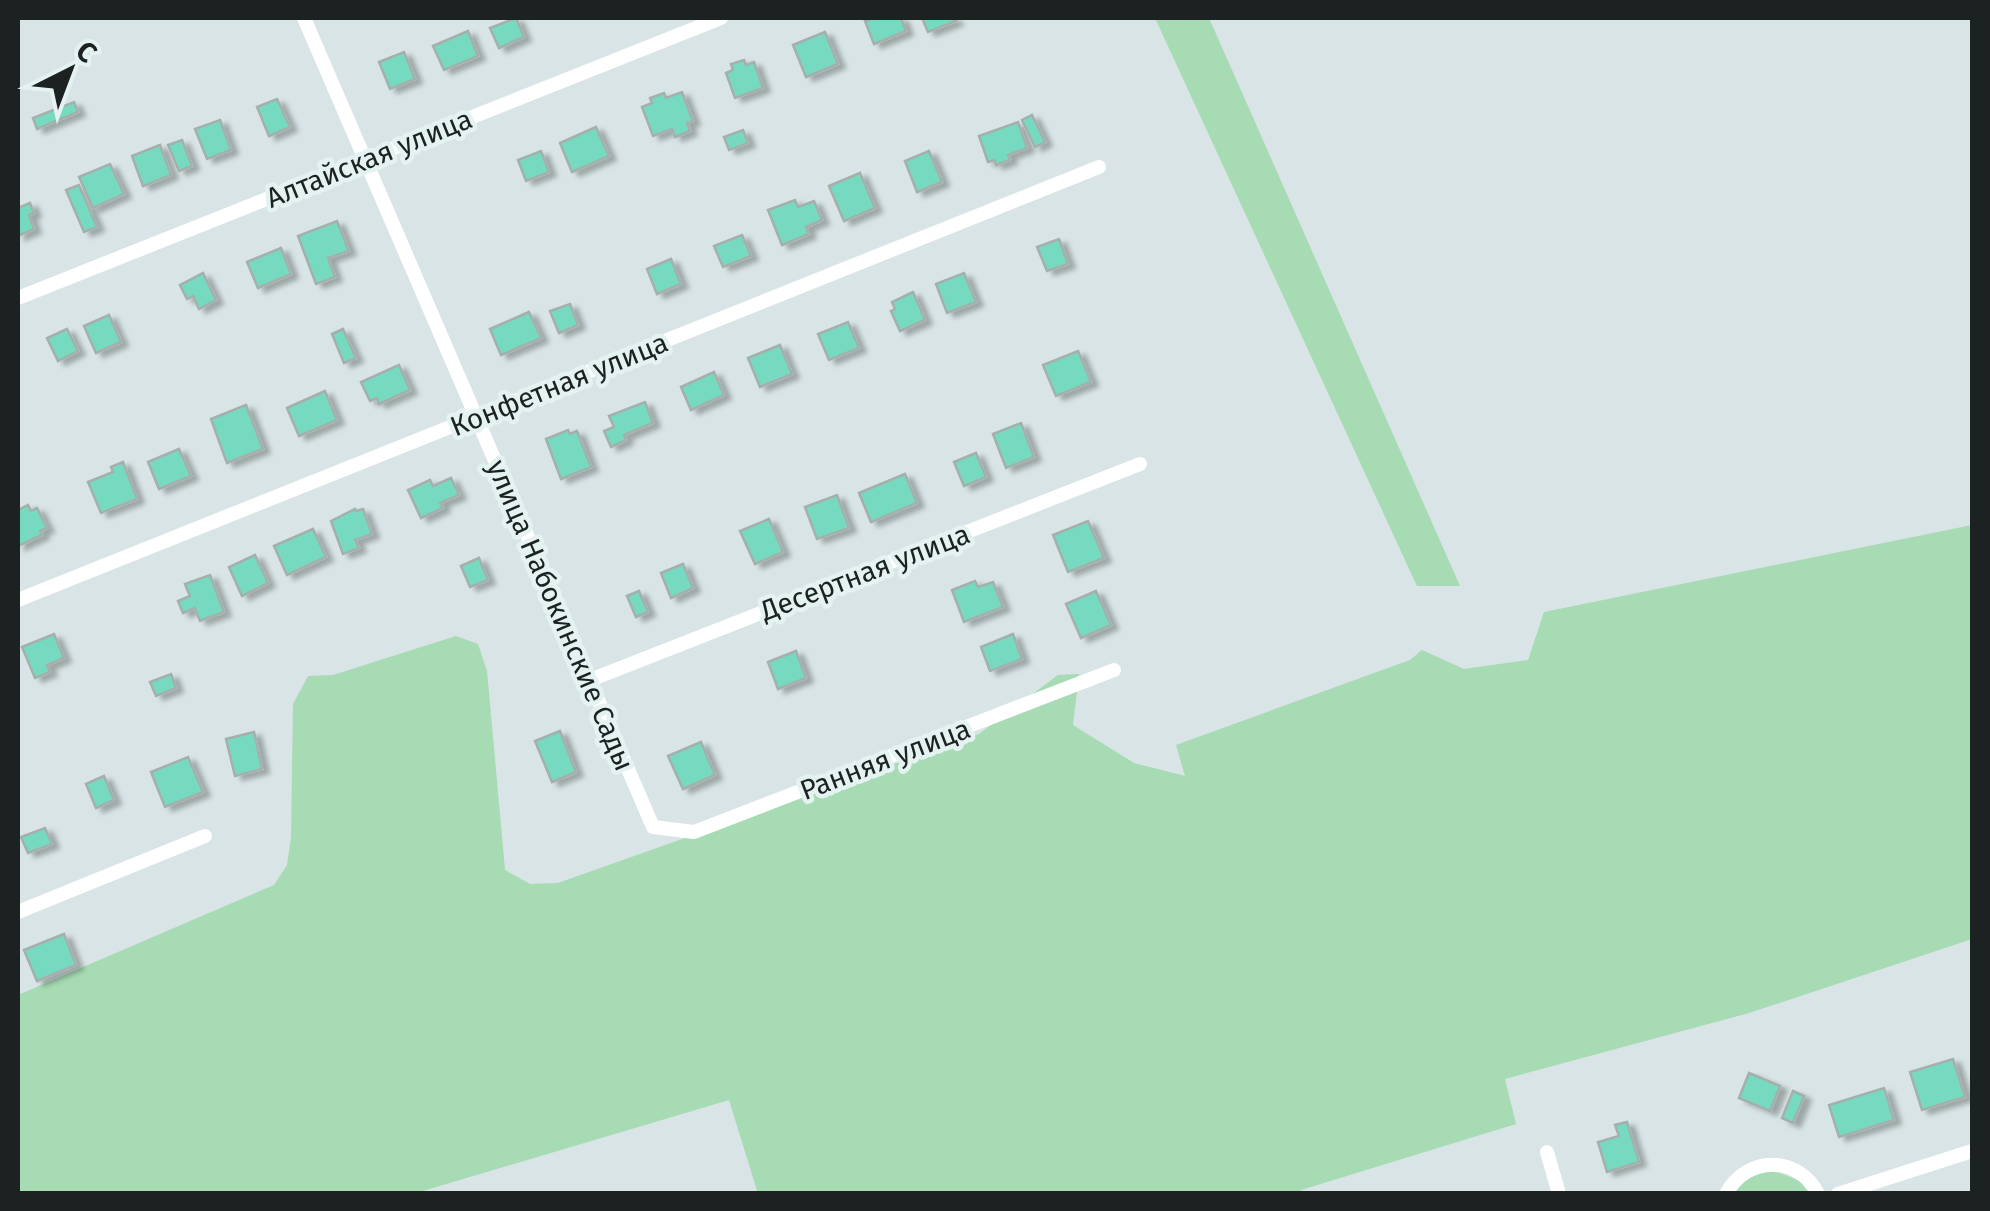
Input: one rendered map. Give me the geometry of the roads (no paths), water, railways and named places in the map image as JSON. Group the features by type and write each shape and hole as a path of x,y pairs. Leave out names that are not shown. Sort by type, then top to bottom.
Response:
{"street":[{"name":"улица Набокинские Сады","path":"304,18 653,827"},
{"name":"Алтайская улица","path":"18,298 721,18"},
{"name":"Конфетная улица","path":"18,600 1099,167"},
{"name":"Десертная улица","path":"590,680 1140,464"},
{"name":"Ранняя улица","path":"653,827 694,832 1114,670"},
{"path":"18,912 205,836"},
{"path":"1838,1194 1972,1151"},
{"path":"1547,1152 1560,1194"},
{"path":"1726,1194 1739,1176 1770,1164 1802,1173 1818,1194"}]}
